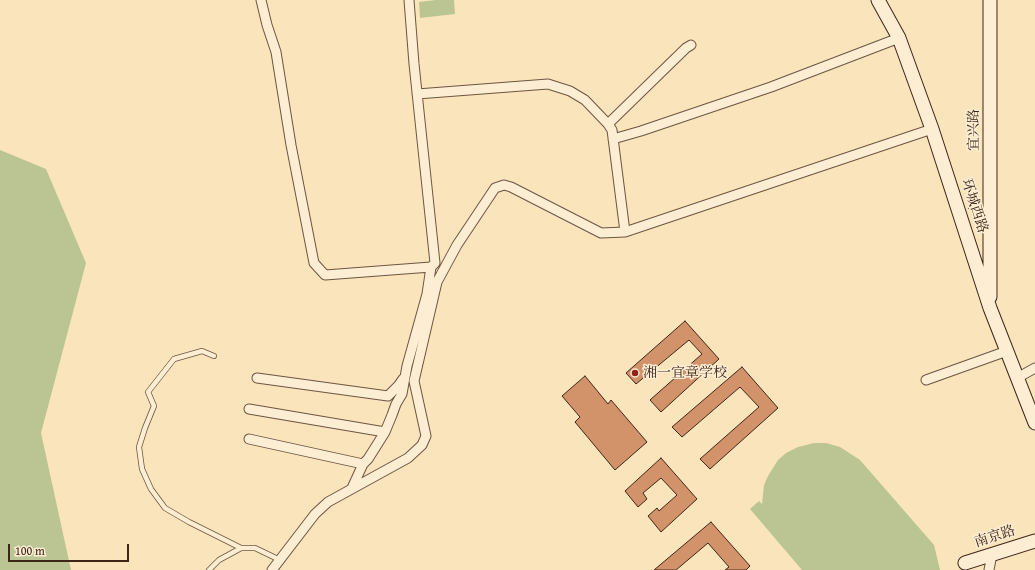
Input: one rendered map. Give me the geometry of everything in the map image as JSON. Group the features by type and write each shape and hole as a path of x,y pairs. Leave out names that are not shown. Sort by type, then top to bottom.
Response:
{"main road":[{"name":"环城西路","path":"878,0 899,38 932,129 990,308 1035,423"},
{"name":"宜兴路","path":"990,0 990,308"},
{"name":"南京路","path":"965,563 1035,541"}],"street":[{"path":"261,0 276,52 291,145 314,263 325,275 431,267"},
{"path":"352,488 363,464 368,459 385,432 396,404 402,394 406,373 427,294 431,267 435,263 417,94 409,0"},
{"path":"613,138 641,131 771,87 899,38"},
{"path":"608,124 686,48 691,45"},
{"path":"417,94 548,84 570,91 585,100 612,130 625,232"},
{"path":"272,570 315,514 328,502 408,458 422,445 426,436 414,381 437,282 457,245 495,188 504,185 511,187 601,233 625,232 932,129"},
{"path":"926,380 1007,351"},
{"path":"1017,378 1035,368"},
{"path":"257,378 388,396 398,386 406,373"},
{"path":"249,409 385,432"},
{"path":"249,439 363,464"},
{"path":"989,570 992,554"}],"lane":[{"path":"214,356 202,351 174,358 148,392 154,406 139,447 142,469 151,489 166,508 241,548 256,548 280,560"},
{"path":"209,570 219,560 241,548"}],"path":[{"path":"957,208 990,207"}],"green space":[{"path":"454,0 455,14 420,18 419,2"},
{"path":"0,150 46,169 86,263 41,433 71,570 0,570"},
{"path":"814,443 826,443 840,447 860,460 934,545 940,570 802,570 750,509 759,501 762,504 764,485 778,460 786,453 798,447"}],"building":[{"path":"685,321 719,359 661,412 650,400 702,354 689,340 636,384 626,373"},
{"path":"742,367 778,408 710,469 700,459 759,407 740,387 682,437 672,427"},
{"path":"585,376 608,404 611,400 647,442 615,470 575,422 580,417 562,396"},
{"path":"661,458 697,499 661,532 648,516 657,508 659,511 677,495 661,478 643,493 647,499 638,507 625,491"},
{"path":"711,522 750,566 746,570 725,570 729,567 708,543 676,570 654,570"}],"place":[{"name":"湘一宜章学校","path":"635,373"}]}
